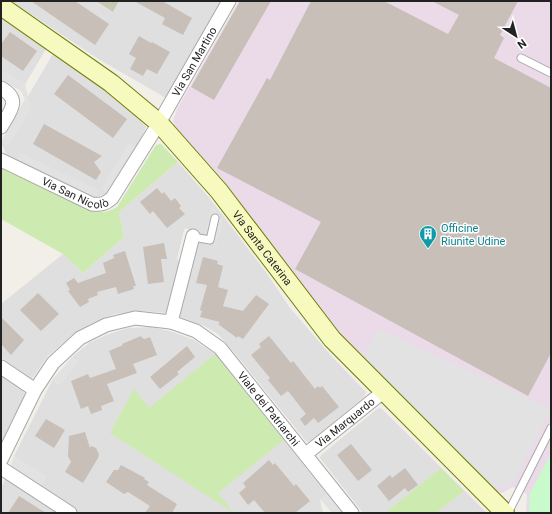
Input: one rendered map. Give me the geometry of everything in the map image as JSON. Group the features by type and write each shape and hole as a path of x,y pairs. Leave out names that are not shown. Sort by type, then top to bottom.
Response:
{"street":[{"name":"Via San Martino","path":"159,123 229,1"},
{"name":"Via Santa Caterina","path":"1,6 111,83 159,123 219,191 332,339 383,392 506,513"},
{"path":"1,88 10,95 14,101 13,106 1,127"},
{"name":"Via San Nicolò","path":"1,160 92,204 100,205 112,198 159,123"},
{"path":"171,322 193,236"},
{"name":"Viale dei Patriarchi","path":"1,460 36,390 53,363 80,338 106,325 135,318 171,322 196,331 220,348 352,513"},
{"path":"1,367 36,390"},
{"name":"Via Marquardo","path":"306,454 383,392"},
{"path":"1,460 70,513"}],"lane":[{"path":"521,58 551,73"},
{"path":"193,236 210,240 215,218"},
{"path":"506,513 551,428"}],"shaded area":[{"path":"11,1 96,1 113,12 119,1 222,1 166,98 100,60"},
{"path":"96,1 119,1 113,12"},
{"path":"239,1 551,1 551,513 526,513 527,494 513,487 502,493 490,490 335,332 216,172 178,133 173,121 177,109"},
{"path":"1,15 48,46 25,84 1,70"},
{"path":"54,52 133,112 146,127 137,147 108,193 96,197 6,154 1,142"},
{"path":"1,70 25,84 31,108 9,146 1,142 25,99 21,91 1,79"},
{"path":"129,142 137,147 108,193 101,190"},
{"path":"21,153 99,190 96,197 17,160"},
{"path":"178,162 211,200 265,271 290,308 334,359 366,392 364,397 309,442 306,441 218,334 204,326 178,316 201,235 185,228 177,259 182,263 171,309 166,313 143,311 115,314 90,324 72,335 47,357 31,380 1,357 1,304 63,254 83,273 124,237 119,212"},
{"path":"212,206 223,219 216,246 200,241 204,236"},
{"path":"152,327 173,332 194,340 215,354 327,494 320,500 323,513 79,513 39,488 46,477 14,456 53,379 59,385 78,362 72,357 89,343 106,335 128,328"},
{"path":"378,329 551,409 513,483 503,488 490,485 363,356"},
{"path":"72,357 79,362 60,385 53,379"},
{"path":"1,375 21,389 25,396 1,444"},
{"path":"381,408 487,513 363,513 320,458 321,455 377,409"},
{"path":"14,456 46,477 40,487 10,467"},
{"path":"5,479 60,513 1,513 1,489"},
{"path":"327,494 343,513 332,513 320,499"}],"green space":[{"path":"161,144 178,162 119,212 124,237 83,273 63,254 1,219 1,168 90,210 104,212 117,207 156,145"},
{"path":"215,354 284,440 218,493 234,513 110,433 134,389 149,408"},
{"path":"551,454 551,513 529,513 530,493"},
{"path":"441,468 464,491 436,513 385,513"}],"building":[{"path":"31,1 75,1 109,24 95,45"},
{"path":"134,1 162,1 192,18 183,35 162,24 165,18"},
{"path":"240,1 271,1 214,100 191,87"},
{"path":"311,1 384,1 448,34 459,15 432,1 518,1 500,35 504,38 494,58 551,88 551,353 528,396 295,269 321,222 217,168 267,78 270,80"},
{"path":"10,32 37,51 23,71 1,56 1,44"},
{"path":"139,36 170,52 157,74 147,69 143,76 130,69 136,58 129,54"},
{"path":"68,75 127,119 113,138 54,94"},
{"path":"44,124 102,156 94,162 101,172 96,180 33,144"},
{"path":"157,188 162,194 164,192 171,201 175,198 181,206 179,208 185,214 167,228 153,211 150,214 140,202"},
{"path":"164,243 167,259 161,259 164,282 148,284 143,247"},
{"path":"125,251 136,286 133,286 134,289 118,294 116,287 97,292 98,295 88,299 89,302 80,307 68,291 70,290 66,283 74,278 78,283 106,273 103,263 114,258 113,255"},
{"path":"203,257 218,261 217,264 223,266 218,287 228,290 223,306 243,311 256,295 269,304 243,339 238,336 237,338 218,324 220,322 200,317 202,311 200,310 207,285 196,283"},
{"path":"38,293 59,314 41,331 20,310"},
{"path":"1,317 24,340 11,355 1,344"},
{"path":"141,336 145,339 150,337 157,355 133,364 137,373 107,384 114,401 101,406 102,410 91,414 88,406 81,409 71,381 88,374 90,378 116,369 109,351"},
{"path":"269,336 291,363 293,361 315,389 318,386 320,388 322,386 339,407 318,423 314,418 305,426 300,419 306,414 288,391 281,396 268,380 270,378 251,355 261,347 259,344"},
{"path":"187,346 195,357 177,372 179,374 160,389 150,377"},
{"path":"46,419 65,430 54,448 35,436"},
{"path":"85,432 90,448 91,446 96,448 99,454 83,483 65,472 71,462 68,456 69,436"},
{"path":"351,444 372,470 358,481 337,455"},
{"path":"269,460 273,465 275,463 294,486 296,484 310,501 295,513 265,513 254,500 248,505 239,493 246,487 243,483"},
{"path":"121,465 145,478 144,479 149,482 147,485 177,504 172,513 145,513 150,506 128,492 124,494 106,482 114,470 118,470"},
{"path":"405,468 418,485 408,492 405,488 389,501 377,486 390,475 392,478"},
{"path":"19,496 46,513 8,513"}],"place":[{"name":"Officine Riunite Udine","path":"428,249"}]}
